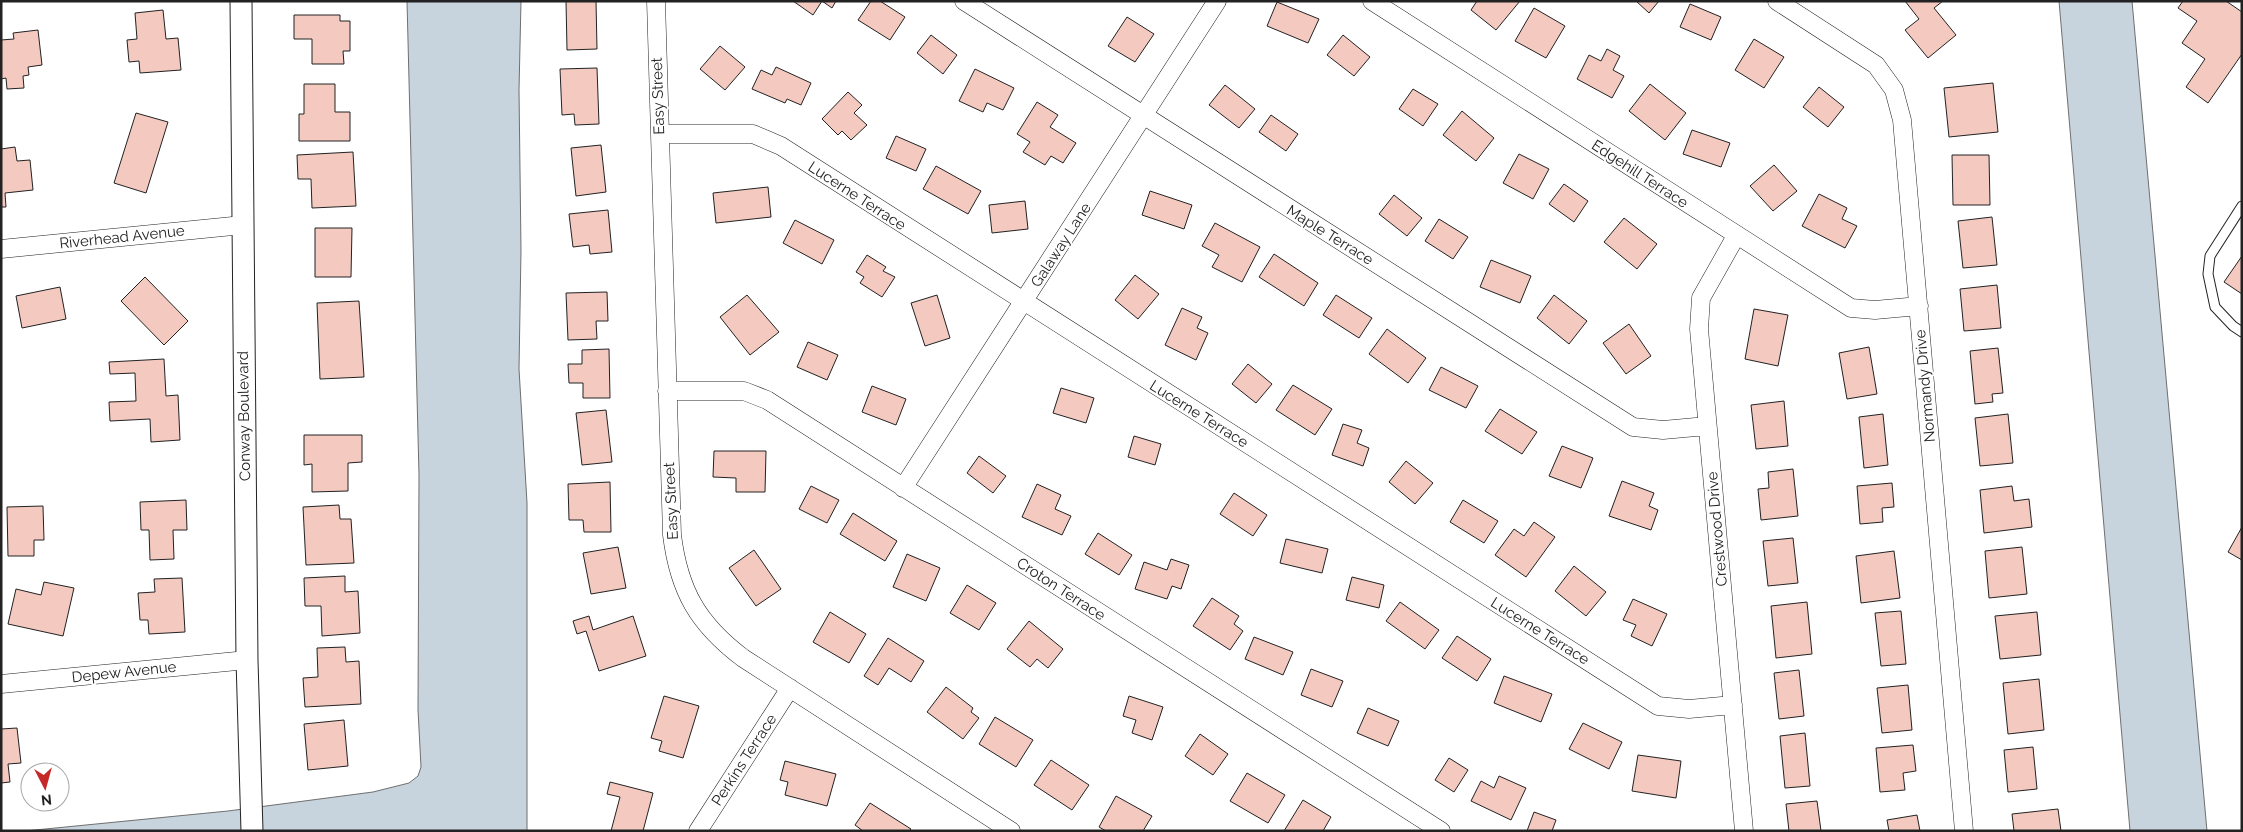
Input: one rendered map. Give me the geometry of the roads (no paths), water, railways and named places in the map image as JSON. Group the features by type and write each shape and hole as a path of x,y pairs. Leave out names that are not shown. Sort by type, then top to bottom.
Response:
{"street":[{"name":"Conway Boulevard","path":"241,1 247,660 252,831"},
{"name":"Easy Street","path":"656,1 672,535 675,559 682,582 696,611 722,642 1011,831"},
{"name":"Maple Terrace","path":"964,1 1143,117 1633,427 1664,430 1707,426"},
{"name":"Galaway Lane","path":"903,488 1218,1"},
{"name":"Edgehill Terrace","path":"1372,1 1851,308 1875,310 1919,306"},
{"name":"Normandy Drive","path":"1777,1 1876,65 1894,90 1902,120 1964,831"},
{"name":"Lucerne Terrace","path":"660,134 753,134 781,146 1658,706 1689,709 1733,705"},
{"name":"Riverhead Avenue","path":"1,248 243,225"},
{"name":"Crestwood Drive","path":"1736,236 1701,298 1699,329 1744,831"},
{"name":"Croton Terrace","path":"668,392 744,391 767,400 1441,831"},
{"name":"Depew Avenue","path":"1,684 247,660"},
{"name":"Perkins Terrace","path":"698,831 790,688"}],"lane":[{"path":"2242,206 2210,256 2208,274 2215,307 2233,326 2242,332"}]}
